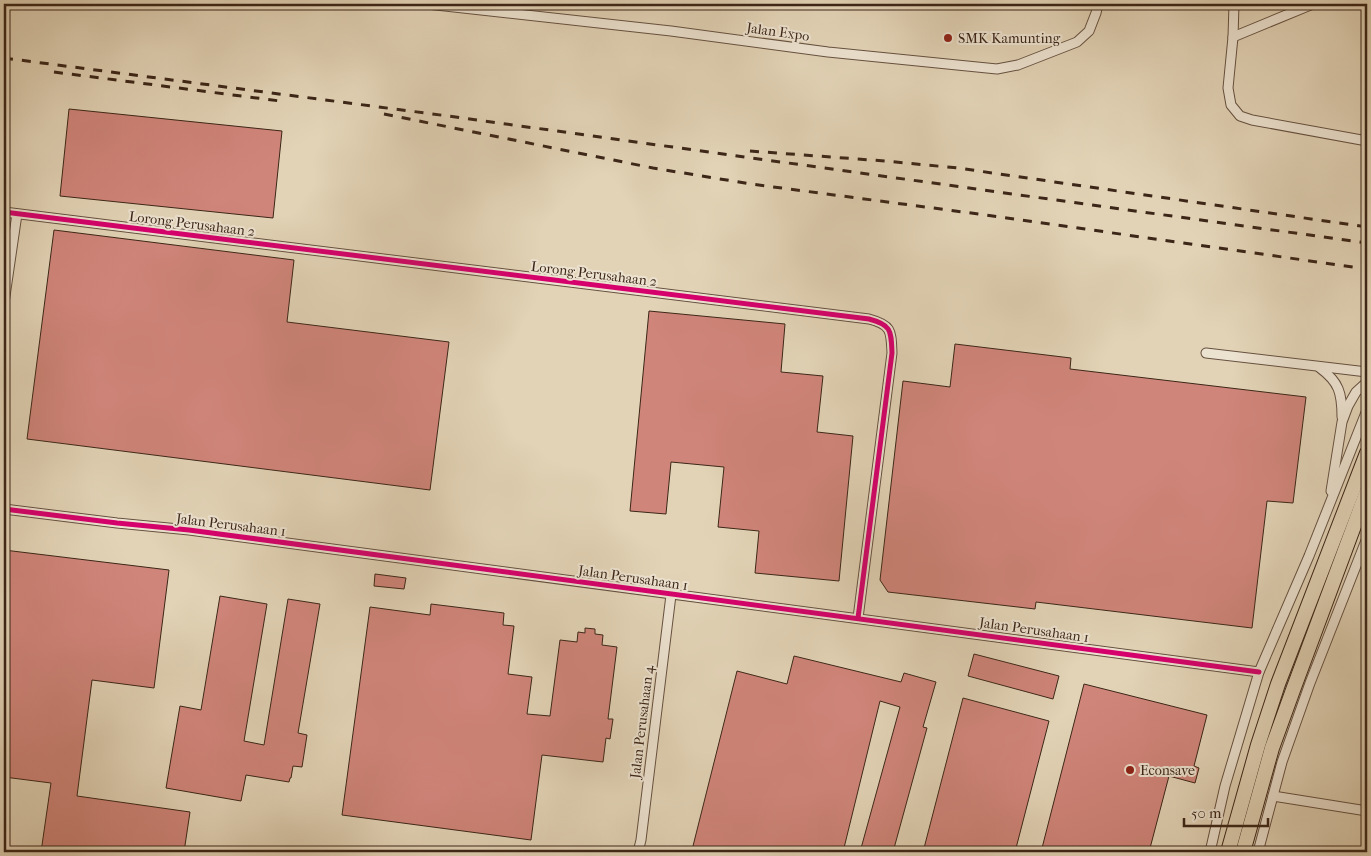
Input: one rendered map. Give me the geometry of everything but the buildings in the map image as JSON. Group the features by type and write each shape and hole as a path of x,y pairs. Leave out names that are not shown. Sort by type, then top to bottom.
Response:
{"main road":[{"path":"1228,852 1258,745 1278,684 1367,454"},
{"path":"1243,852 1272,748 1367,491"}],"street":[{"name":"Jalan Expo","path":"427,4 671,31 828,52 997,69 1018,65 1077,42 1089,31 1098,4"},
{"path":"1234,4 1228,88 1230,105 1240,116 1252,120 1367,141"},
{"path":"1233,37 1313,4"},
{"name":"Lorong Perusahaan 2","path":"4,212 829,314 880,322 888,328 890,333 892,353 858,618"},
{"path":"4,303 17,214"},
{"path":"1206,353 1367,372"},
{"path":"1319,367 1336,382 1341,394 1342,422"},
{"path":"1327,511 1342,422 1356,392 1367,382"},
{"path":"1210,852 1225,786 1258,672 1309,556 1367,410"},
{"name":"Jalan Perusahaan 1","path":"4,509 199,531 1258,672"},
{"path":"1258,852 1282,762 1310,683 1367,538"},
{"name":"Jalan Perusahaan 4","path":"638,852 671,594"},
{"path":"1273,796 1367,811"}],"railway":[{"path":"4,58 448,116 1367,243"},
{"path":"54,72 280,101"},
{"path":"384,114 653,168 751,184 1367,269"},
{"path":"750,151 958,168 1367,227"}],"cycle path":[{"path":"4,212 877,321 889,330 892,353 858,618"},
{"path":"4,509 189,530 1259,672"}],"place":[{"name":"SMK Kamunting","path":"948,38"},
{"name":"Econsave","path":"1130,770"}]}
